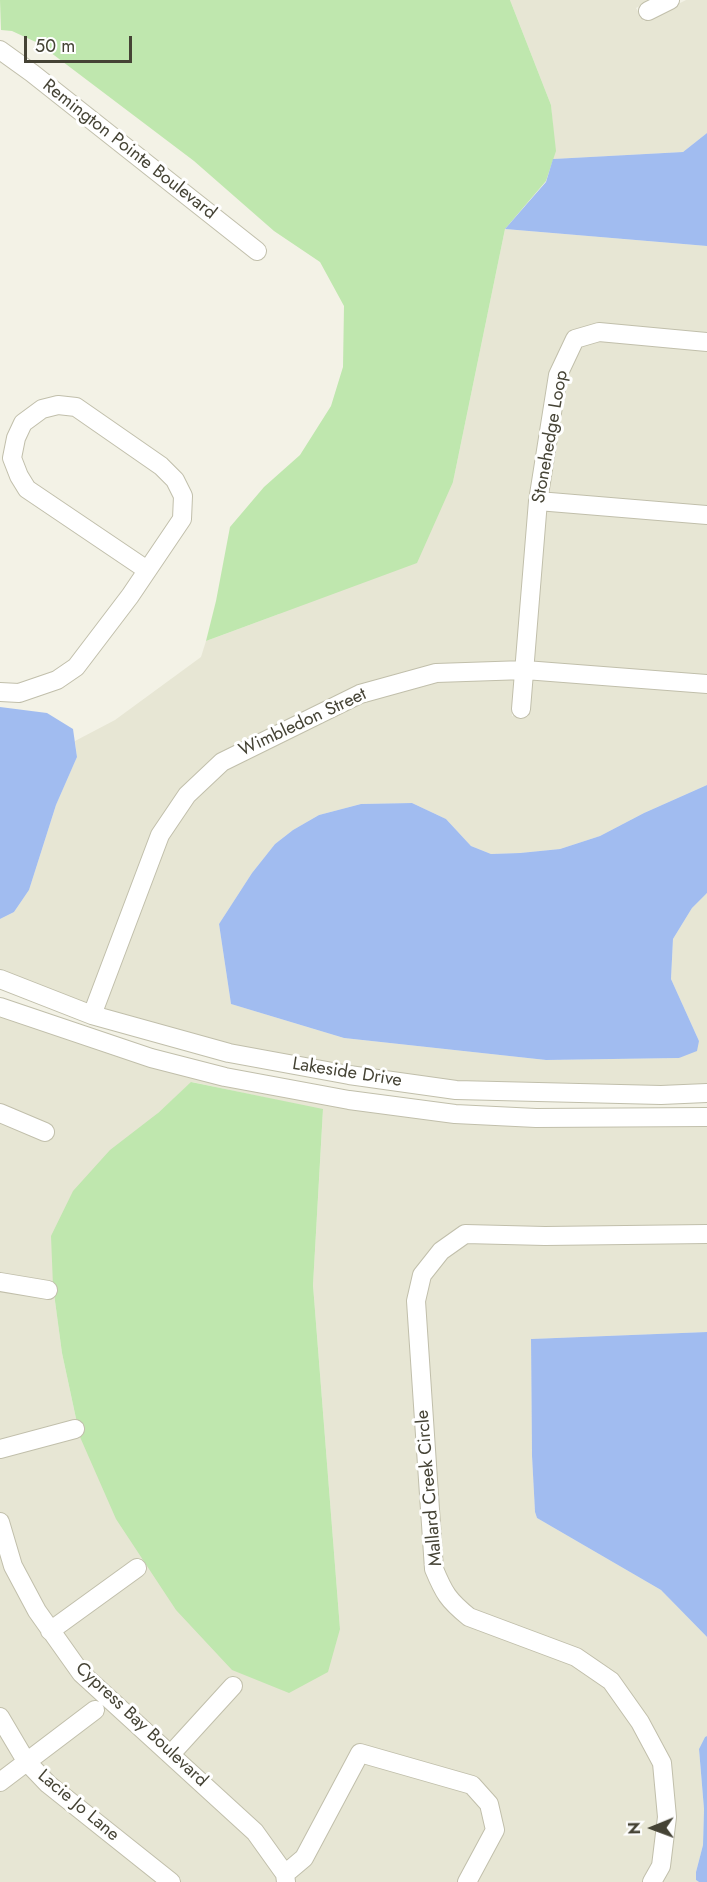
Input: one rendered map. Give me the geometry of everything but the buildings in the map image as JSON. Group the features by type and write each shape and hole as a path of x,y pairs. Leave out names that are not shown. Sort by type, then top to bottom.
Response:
{"street":[{"path":"648,11 670,0"},
{"name":"Remington Pointe Boulevard","path":"0,50 257,251"},
{"name":"Stonehedge Loop","path":"521,709 538,501 558,375 575,339 598,332 707,342"},
{"path":"0,692 19,693 57,680 76,667 130,596 182,519 183,496 174,480 161,466 76,407 58,405 42,409 23,423 16,438 12,458 27,489 147,570"},
{"path":"538,501 707,514"},
{"name":"Wimbledon Street","path":"92,1015 160,835 187,795 222,762 360,694 436,673 525,670 707,684"},
{"name":"Lakeside Drive","path":"0,979 92,1015 229,1053 349,1075 456,1090 661,1095 707,1093"},
{"name":"Lakeside Drive","path":"0,1007 151,1058 225,1077 349,1100 455,1114 536,1118 707,1117"},
{"path":"0,1113 45,1132"},
{"name":"Mallard Creek Circle","path":"652,1882 661,1866 667,1817 662,1763 640,1722 617,1689 611,1681 576,1657 469,1617 443,1592 435,1569 416,1302 422,1275 441,1251 465,1234 545,1236 707,1234"},
{"path":"0,1282 48,1290"},
{"path":"0,1449 75,1429"},
{"name":"Cypress Bay Boulevard","path":"0,1522 13,1566 37,1611 81,1673 255,1832 286,1878"},
{"path":"50,1631 137,1568"},
{"path":"171,1754 233,1686"},
{"path":"0,1782 95,1710"},
{"name":"Lacie Jo Lane","path":"0,1717 26,1761 48,1784 171,1882"},
{"path":"286,1878 304,1858 360,1753 472,1785 489,1804 495,1830 467,1882"}],"shaded area":[{"path":"510,0 652,0 636,8 644,21 686,0 707,0 707,133 683,152 553,159 555,151 551,105"},
{"path":"505,229 707,246 707,334 573,332 517,663 436,665 179,791 87,1005 0,971 0,919 14,912 29,890 56,805 77,757 75,741 115,720 201,657 206,641 279,614 453,482"},
{"path":"599,340 707,349 707,507 547,495 566,377 582,345"},
{"path":"546,509 707,522 707,677 534,664"},
{"path":"516,678 512,716 528,717 533,679 707,692 707,785 644,813 600,836 560,849 520,853 491,854 471,846 446,819 412,803 361,804 319,815 275,844 252,873 219,924 231,1004 344,1038 546,1060 679,1058 699,1041 671,979 673,939 692,908 707,893 707,1086 457,1083 232,1046 103,1010 168,838 193,799 227,767 363,701 438,680"},
{"path":"0,1015 347,1107 707,1124 707,1227 545,1229 465,1227 415,1271 426,1569 436,1594 449,1611 572,1663 605,1686 633,1725 653,1765 659,1817 652,1864 643,1882 0,1882","holes":["192,1082 323,1110 313,1285 340,1629 80,1437 62,1353 53,1286 158,1113"]},
{"path":"468,1241 707,1241 707,1332 531,1339 532,1456 537,1518 661,1590 707,1637 707,1736 699,1749 704,1809 703,1845 696,1872 696,1880 699,1882 661,1882 676,1817 616,1675 474,1611 451,1588 443,1567 425,1302 430,1278 447,1256"}],"green space":[{"path":"0,0 510,0 551,105 556,151 546,181 505,229 453,482 417,563 206,641 230,527 264,487 300,455 331,406 343,367 344,306 320,262 274,231 194,161 38,43 12,31 1,30"},
{"path":"191,1082 323,1109 313,1285 340,1629 328,1672 289,1693 232,1670 176,1610 116,1519 80,1437 62,1353 53,1286 51,1236 73,1191 110,1150 158,1113"}],"water":[{"path":"707,133 707,246 505,229 546,182 553,159 683,152"},
{"path":"0,707 47,713 73,729 77,757 56,805 29,890 14,912 0,919"},
{"path":"707,785 707,893 692,908 673,939 671,979 699,1041 697,1051 679,1058 546,1060 344,1038 231,1004 219,924 252,873 275,844 319,815 361,804 412,803 446,819 471,846 491,854 520,853 560,849 600,836 644,813"},
{"path":"707,1332 707,1637 661,1590 537,1518 532,1456 531,1339"},
{"path":"707,1736 707,1882 699,1882 696,1880 696,1872 703,1845 704,1809 699,1749"}]}
